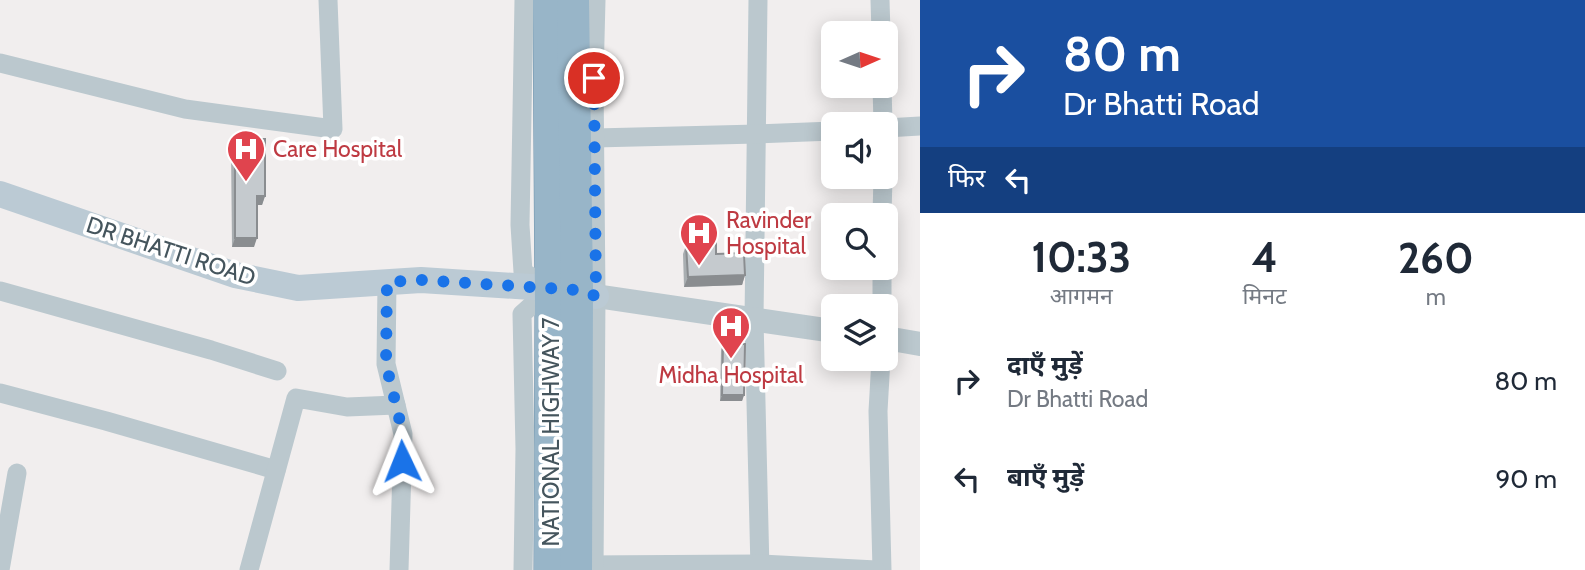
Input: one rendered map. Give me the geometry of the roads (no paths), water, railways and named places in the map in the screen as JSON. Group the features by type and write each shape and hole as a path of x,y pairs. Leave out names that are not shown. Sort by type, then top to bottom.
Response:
{"highway":[{"name":"NATIONAL HIGHWAY 7","path":"549,0 575,291"},
{"path":"573,0 578,568"}],"main road":[{"name":"DR BHATTI ROAD","path":"0,194 235,275 298,288 421,280 575,291"}],"street":[{"path":"0,63 185,109 333,129 328,0"},
{"path":"524,0 520,225 523,272 575,291 821,329"},
{"path":"575,291 595,138 596,0"},
{"path":"758,0 754,319 760,567"},
{"path":"880,0 881,21"},
{"path":"898,126 920,126"},
{"path":"595,138 821,132"},
{"path":"387,282 386,364 403,434 399,570"},
{"path":"523,570 526,449 522,314 575,291"},
{"path":"0,292 277,371"},
{"path":"898,340 920,344"},
{"path":"880,371 878,411 882,570"},
{"path":"0,394 106,421 276,470"},
{"path":"249,570 296,398 346,407 396,405"},
{"path":"0,570 17,473"},
{"path":"578,568 760,567 876,570"}],"place":[{"name":"Care Hospital","path":"246,183"},
{"name":"Ravinder Hospital","path":"699,267"},
{"name":"Midha Hospital","path":"731,360"}]}
